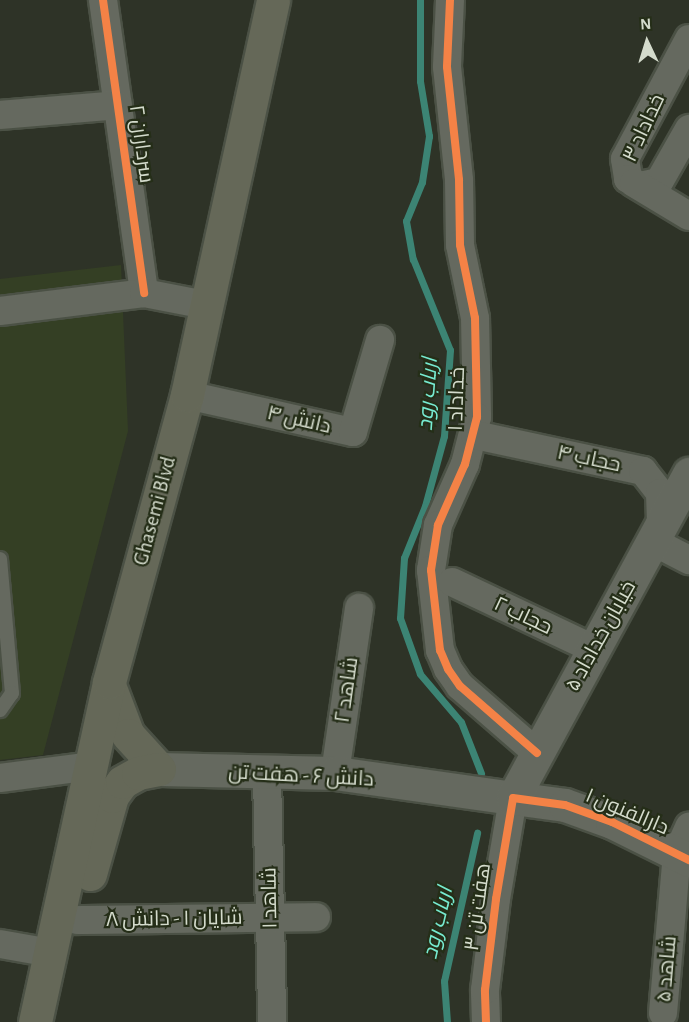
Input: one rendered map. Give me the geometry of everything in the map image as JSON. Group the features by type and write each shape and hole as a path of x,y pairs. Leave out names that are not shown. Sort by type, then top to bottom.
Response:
{"main road":[{"name":"Ghasemi Blvd","path":"35,1022 93,766 109,682 187,394 273,0"},
{"name":"خیابان خداداد ۵","path":"513,798 689,474"},
{"path":"109,682 128,735 159,769"},
{"path":"55,1022 77,920 112,796 122,782 138,773 159,769"},
{"name":"دانش ۶ - هفت تن","path":"159,769 267,774 334,773 513,798"},
{"name":"دارالفنون ۱","path":"513,798 565,805 685,847"}],"street":[{"name":"سرداران ۲","path":"104,0 144,293"},
{"name":"خداداد ۱","path":"450,0 447,67 459,180 460,245 475,318 475,435 436,536 431,570 440,650 460,686 537,753"},
{"name":"خداداد ۳","path":"689,39 625,159 625,173 634,183 689,216"},
{"path":"0,115 118,105"},
{"name":"خداداد ۳","path":"634,183 646,186 659,182 689,129"},
{"path":"0,311 144,293 206,305"},
{"name":"دانش ۴","path":"187,394 353,432 380,340"},
{"name":"حجاب ۴","path":"475,435 643,471 660,493 657,534"},
{"path":"657,534 689,560"},
{"name":"حجاب ۲","path":"452,582 594,649"},
{"name":"شاهد ۲","path":"334,773 359,608"},
{"path":"0,778 93,766"},
{"name":"شاهد ۱","path":"267,774 272,1022"},
{"name":"هفت تن ۳","path":"486,1022 485,990 496,899 513,798"},
{"name":"شاهد ۵","path":"663,1013 685,847"},
{"name":"شایان ۱ - دانش ۸","path":"77,920 316,917"},
{"path":"0,944 51,953"}],"lane":[{"path":"0,559 12,693 0,710"}],"shaded area":[{"path":"121,265 128,431 43,755 0,760 0,279"}],"waterway":[{"name":"ارباب رود","path":"420,0 420,81 429,136 422,182 406,221 413,259 450,350 444,436 425,506 404,558 400,618 420,674 461,722 481,773"},
{"name":"ارباب رود","path":"447,1022 444,981 477,833"}],"cycle path":[{"path":"103,0 144,293"},
{"path":"450,0 447,67 459,180 460,245 475,318 477,417 465,464 438,525 431,570 440,650 448,669 460,686 537,753"},
{"path":"486,1022 485,990 496,899 513,798 565,805 612,822 689,860"}]}
